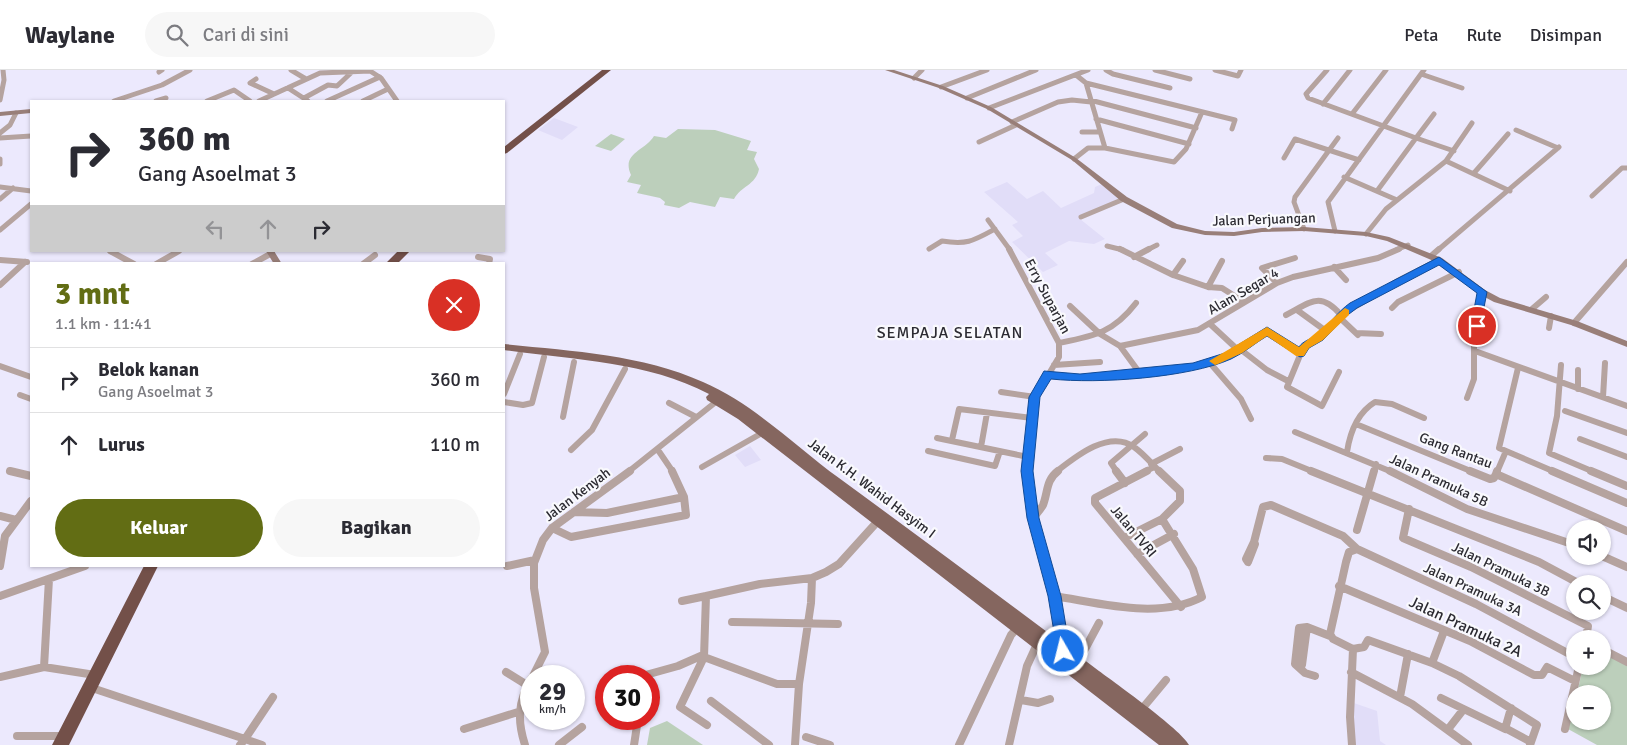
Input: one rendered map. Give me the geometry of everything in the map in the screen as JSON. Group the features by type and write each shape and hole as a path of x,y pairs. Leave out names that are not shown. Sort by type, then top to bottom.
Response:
{"highway":[{"path":"505,150 607,70"},
{"path":"392,262 404,252"},
{"path":"62,740 150,567"}],"main road":[{"name":"Jalan K.H. Wahid Hasyim I","path":"505,347 580,360"},
{"name":"Jalan K.H. Wahid Hasyim I","path":"505,351 671,373 700,384 745,414 819,469 968,584 1018,627 1169,745"},
{"name":"Jalan K.H. Wahid Hasyim I","path":"596,362 672,379 745,414 762,433 877,522 1063,651 1141,710 1182,745"}],"street":[{"path":"0,100 3,70"},
{"path":"117,100 162,85 190,70"},
{"path":"291,70 306,79"},
{"name":"Jalan Perjuangan","path":"888,70 941,88 989,108 1074,159 1124,199 1163,220 1205,234 1304,229 1366,234 1408,245 1459,272 1482,292 1497,300 1574,323 1627,344"},
{"path":"914,78 922,70"},
{"path":"941,88 987,70"},
{"path":"967,98 1036,70"},
{"path":"989,108 1088,70"},
{"path":"1106,70 1113,74 1170,88"},
{"path":"1155,70 1190,79"},
{"path":"1215,70 1238,76 1241,70"},
{"path":"1327,70 1306,96 1382,126 1454,151"},
{"path":"1323,104 1350,70"},
{"path":"1352,114 1386,70"},
{"path":"261,100 322,72 374,71 396,100"},
{"path":"288,88 306,99 328,85 337,86 352,72"},
{"path":"1334,231 1328,202 1423,72 1462,88"},
{"path":"1076,75 1086,82 1235,120 1232,129"},
{"path":"329,100 380,77"},
{"path":"256,79 250,83 274,94"},
{"path":"1086,82 1104,148"},
{"path":"365,100 388,89"},
{"path":"209,100 234,90 249,100"},
{"path":"159,100 166,98"},
{"path":"979,142 1040,109 1067,100 1080,103 1090,101 1196,128"},
{"path":"0,114 30,111"},
{"path":"0,133 10,124 16,112"},
{"path":"1074,159 1088,148 1104,148 1172,163 1182,156 1202,112"},
{"path":"1377,191 1434,114"},
{"path":"1096,119 1189,144"},
{"path":"1366,234 1386,209 1446,161 1472,123"},
{"path":"1431,256 1529,174 1558,147 1516,130"},
{"path":"1082,132 1100,132"},
{"path":"1474,173 1508,134"},
{"path":"0,138 30,136"},
{"path":"1304,229 1294,202 1295,197 1338,138"},
{"path":"1284,158 1296,139 1358,160"},
{"path":"0,159 0,164"},
{"path":"1446,161 1510,190"},
{"path":"1592,196 1622,168 1627,168"},
{"path":"1344,178 1396,200"},
{"path":"0,187 30,191"},
{"path":"0,199 13,188"},
{"path":"1081,216 1124,199"},
{"path":"0,230 30,205"},
{"name":"Erry Suparjan","path":"988,220 1008,247 1059,343 1060,355 1034,397 1028,457 1028,493 1054,596 1063,651"},
{"path":"928,249 942,241 961,244 971,242 995,228"},
{"path":"1134,257 1157,245"},
{"name":"Alam Segar 4","path":"1119,345 1156,336 1198,330 1244,302 1293,277 1378,258 1408,245"},
{"path":"1108,246 1120,248 1134,257 1173,275 1208,287 1222,288 1244,302"},
{"path":"112,252 130,262"},
{"path":"160,262 177,252"},
{"path":"255,262 271,252"},
{"path":"366,262 375,255"},
{"path":"478,257 490,259 489,262"},
{"path":"1277,284 1262,268 1295,258"},
{"path":"0,260 28,262 0,284"},
{"path":"1339,372 1322,406 1287,386 1300,353 1305,346 1320,338 1340,316 1396,282 1439,260"},
{"path":"1173,275 1183,261"},
{"path":"1208,287 1222,261"},
{"path":"1574,323 1627,262"},
{"path":"1334,267 1346,280"},
{"path":"1392,308 1398,302 1430,288 1459,272"},
{"path":"1467,398 1474,379 1476,333 1482,292"},
{"path":"1532,309 1546,297"},
{"path":"1286,315 1304,305 1324,300 1357,334 1381,334"},
{"path":"1059,343 1100,334 1122,323 1136,303"},
{"path":"1070,306 1100,334 1119,345 1139,372"},
{"path":"1297,310 1326,331"},
{"path":"1549,328 1550,316"},
{"path":"1210,324 1267,370 1288,381"},
{"path":"1048,374 1080,378 1186,368 1210,363 1239,349 1267,331 1300,353"},
{"path":"1475,351 1627,406"},
{"path":"505,392 520,354"},
{"path":"505,402 523,405 532,403 544,357"},
{"path":"563,417 580,360"},
{"path":"1054,365 1100,362"},
{"path":"1210,363 1241,399 1251,419"},
{"path":"1603,397 1605,363"},
{"path":"1546,468 1557,416 1561,365"},
{"path":"0,366 30,377"},
{"path":"1496,474 1518,368"},
{"path":"571,450 592,430 625,369"},
{"path":"1578,370 1578,389"},
{"path":"1001,392 1034,397"},
{"path":"20,395 30,399"},
{"name":"Jalan Kenyah","path":"538,665 545,652 533,579 535,560 543,540 552,528 658,450 717,401"},
{"path":"1346,452 1349,435 1372,403 1379,401 1424,418"},
{"path":"669,403 696,417"},
{"path":"952,440 959,409 1032,418"},
{"path":"1564,411 1627,433"},
{"path":"982,447 987,413"},
{"name":"Gang Rantau","path":"1356,424 1490,478 1496,474 1627,531"},
{"name":"Jalan Pramuka 5B","path":"1295,432 1376,464 1467,509 1566,542"},
{"path":"702,467 762,433"},
{"path":"1125,483 1111,463 1145,434"},
{"path":"937,438 1028,457"},
{"path":"1580,439 1627,457"},
{"path":"1033,518 1042,506 1052,475 1080,453 1109,443 1121,443 1133,446 1180,491 1181,496 1180,501 1162,518 1124,538"},
{"name":"Jalan TVRI","path":"1180,449 1094,501 1181,607"},
{"path":"1502,449 1627,503"},
{"path":"552,528 572,537 684,516 687,513 684,497 669,464 658,450"},
{"path":"928,451 995,466 1000,451"},
{"path":"1549,453 1627,486"},
{"path":"1266,458 1282,459 1409,509 1539,562 1566,576"},
{"path":"1357,530 1376,464"},
{"path":"10,471 30,476"},
{"path":"574,512 606,513 684,497"},
{"path":"0,566 2,542 17,518 30,502"},
{"name":"Jalan Pramuka 3A","path":"1254,542 1263,507 1267,504 1342,536 1357,549 1476,604 1566,652"},
{"name":"Jalan Pramuka 3B","path":"1409,509 1403,538 1471,567 1588,626 1587,630"},
{"path":"0,516 17,518"},
{"path":"1054,596 1130,606 1181,607 1196,603 1203,594 1174,534 1162,518"},
{"path":"682,601 720,592 812,578 839,564 877,522"},
{"path":"1137,554 1174,534"},
{"path":"1330,636 1339,586 1349,552 1357,549"},
{"path":"507,566 535,560"},
{"path":"1611,560 1627,567"},
{"path":"0,596 82,567"},
{"path":"795,745 799,684 812,578"},
{"path":"44,667 50,579"},
{"name":"Jalan Pramuka 2A","path":"1339,586 1470,641 1534,675 1542,675 1547,667 1574,682"},
{"path":"706,596 703,656 680,707 707,725"},
{"path":"1611,600 1627,608"},
{"path":"732,622 792,623 808,620 838,624"},
{"path":"1078,662 1099,623"},
{"path":"959,745 1011,635 1018,627"},
{"path":"1315,676 1305,673 1299,666 1302,665 1307,628 1330,636 1353,648 1364,647 1368,640 1379,643 1432,663 1474,684 1512,708 1536,725 1530,744 1505,728 1463,710 1442,698"},
{"path":"1432,663 1444,631"},
{"path":"1009,745 1021,700 1028,656 1038,642"},
{"path":"1352,745 1351,672 1353,648"},
{"path":"1400,697 1408,654"},
{"path":"1611,654 1627,662"},
{"path":"660,671 703,656 777,684 799,684"},
{"path":"0,677 44,667 92,681 242,742 262,745"},
{"path":"506,672 520,677"},
{"path":"1351,672 1400,697 1449,728 1468,745"},
{"path":"1565,729 1576,675"},
{"path":"1141,710 1166,680"},
{"path":"242,742 273,697"},
{"path":"1021,700 1038,703 1050,699"},
{"path":"710,701 769,745"},
{"name":"Jalan Kenyah","path":"520,707 518,726 525,745"},
{"path":"1505,728 1512,708"},
{"path":"1449,728 1463,710"},
{"path":"464,729 518,712"},
{"path":"559,745 578,730"},
{"path":"634,745 636,730"},
{"path":"17,736 62,740"},
{"path":"806,736 830,745"}],"shaded area":[{"path":"554,118 578,127 562,140 538,130"},
{"path":"1007,182 1027,199 1043,191 1061,208 1094,193 1095,187 1102,184 1125,201 1080,219 1105,239 1094,244 1069,241 1045,253 1058,265 1043,272 1012,242 1023,236 1012,225 1018,222 984,192"},
{"path":"750,446 761,460 745,467 735,455"},
{"path":"1351,702 1377,711 1380,741 1386,745 1353,745"}],"green space":[{"path":"678,129 715,130 751,141 747,150 757,152 754,159 759,169 755,179 740,191 734,199 720,197 715,207 690,202 679,208 664,205 665,202 660,198 637,193 641,185 627,182 631,175 629,162 632,157 654,136 666,138"},
{"path":"611,134 625,139 611,151 595,146"},
{"path":"1611,652 1627,660 1627,745 1597,745 1570,730 1611,730 1611,685 1579,685 1581,675 1611,675"},
{"path":"667,721 703,745 647,745 650,730 660,730 660,724"}],"slow traffic":[{"path":"1215,361 1238,350 1267,331 1300,353 1305,346 1320,338 1345,312"}],"district":[{"name":"SEMPAJA SELATAN","path":"950,332"}],"route":[{"path":"1063,651 1054,596 1035,529 1028,493 1027,471 1034,397 1048,374 1080,378 1194,367 1210,363 1228,355 1267,331 1300,353 1305,346 1320,338 1341,315 1353,306 1439,260 1459,272 1482,292 1478,306 1477,326"}]}
